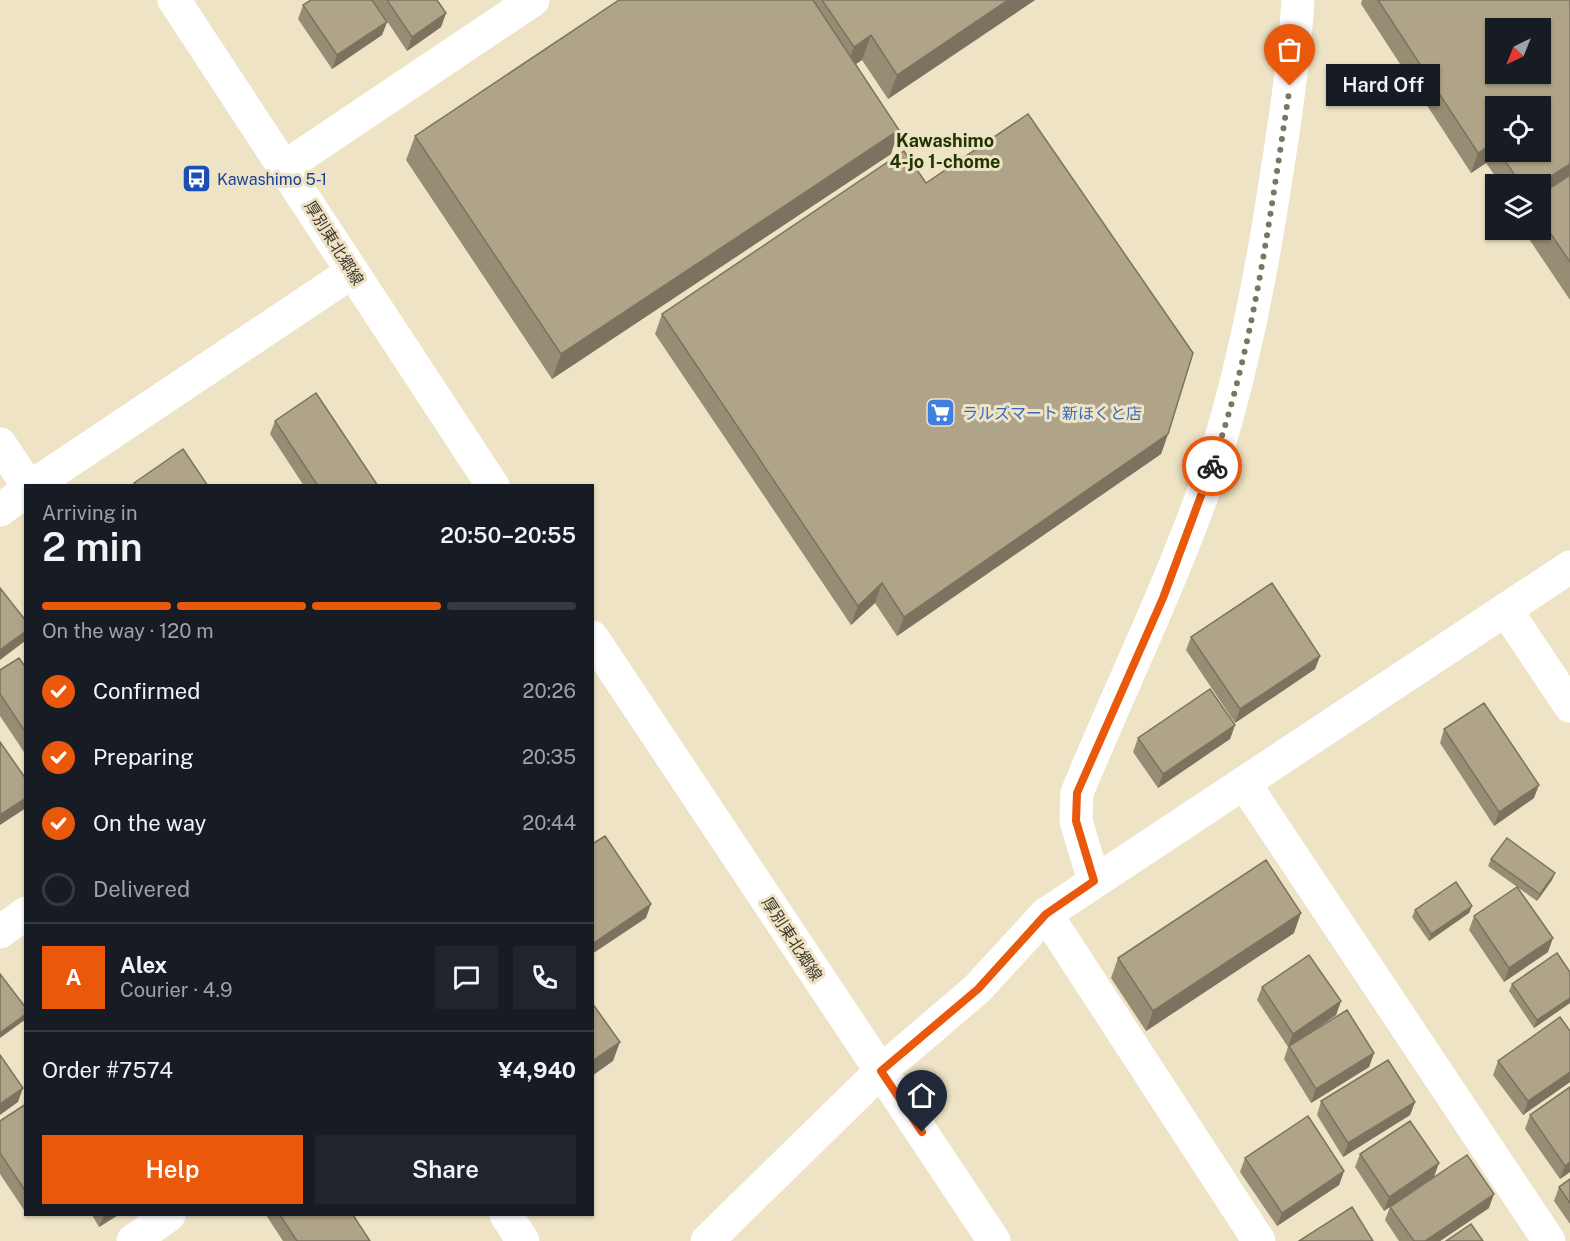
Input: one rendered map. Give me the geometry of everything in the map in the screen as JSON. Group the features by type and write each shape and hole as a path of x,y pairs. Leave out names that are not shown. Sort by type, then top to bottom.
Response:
{"street":[{"name":"厚別東北郷線","path":"174,0 286,166 352,272 492,484"},
{"path":"286,166 533,0"},
{"path":"1094,881 1076,821 1077,793 1163,598 1214,458 1238,377 1259,284 1294,64 1298,0"},
{"path":"33,484 352,272"},
{"path":"0,444 29,484"},
{"path":"0,510 24,492"},
{"path":"707,1241 881,1071 978,989 1046,914 1570,567"},
{"path":"1506,610 1570,706"},
{"name":"厚別東北郷線","path":"594,640 994,1241"},
{"path":"1244,783 1549,1241"},
{"path":"0,932 24,914"},
{"path":"1046,914 1259,1241"},
{"path":"133,1241 168,1216"},
{"path":"507,1216 523,1241"}],"building":[{"path":"311,0 372,0 387,22 337,55 303,5"},
{"path":"387,0 437,0 446,13 412,37"},
{"path":"619,0 813,0 899,130 561,354 415,136"},
{"path":"822,0 1008,0 897,75 871,35 854,47"},
{"path":"1378,0 1570,0 1570,164 1551,176 1551,174 1514,174 1506,162 1551,162 1551,96 1485,96 1485,148 1478,153"},
{"name":"ラルズマート 新ほくと店","path":"1028,114 1193,353 1168,434 904,617 882,583 858,606 662,314 904,151 926,183"},
{"path":"1570,175 1570,262 1551,234 1551,188"},
{"path":"316,393 377,484 317,484 275,421"},
{"path":"183,449 207,484 135,484"},
{"path":"1272,583 1320,656 1240,709 1191,637"},
{"path":"0,588 24,618 24,632 0,650"},
{"path":"19,658 24,665 24,730 0,694 0,670"},
{"path":"1210,689 1235,725 1163,774 1138,738"},
{"path":"1484,703 1539,785 1499,812 1444,729"},
{"path":"0,742 24,776 24,799 0,815"},
{"path":"605,836 651,904 594,943 594,843"},
{"path":"1507,838 1555,873 1540,894 1491,859"},
{"path":"1266,860 1301,913 1153,1011 1118,958"},
{"path":"1456,882 1472,906 1431,934 1415,910"},
{"path":"1517,887 1553,938 1509,968 1474,916"},
{"path":"1557,953 1570,972 1570,998 1537,1020 1512,984"},
{"path":"1309,955 1341,1001 1293,1034 1262,987"},
{"path":"0,974 24,1005 24,1015 0,1033"},
{"path":"594,1006 620,1042 594,1060"},
{"path":"1347,1010 1374,1053 1316,1089 1289,1046"},
{"path":"1560,1017 1570,1031 1570,1072 1528,1101 1498,1061"},
{"path":"0,1055 23,1088 0,1104"},
{"path":"1388,1060 1415,1102 1348,1143 1321,1101"},
{"path":"1570,1087 1570,1162 1565,1166 1530,1115"},
{"path":"24,1105 24,1189 0,1153 0,1121"},
{"path":"1308,1116 1344,1171 1282,1213 1245,1158"},
{"path":"1410,1121 1439,1163 1389,1197 1360,1154"},
{"path":"1467,1155 1494,1194 1425,1241 1414,1241 1390,1207"},
{"path":"1570,1179 1570,1203 1559,1187"},
{"path":"1352,1207 1373,1241 1299,1241"},
{"path":"281,1216 354,1216 370,1241 297,1241"},
{"path":"1471,1224 1483,1241 1446,1241"}],"way so far":[{"path":"1212,466 1238,377 1259,284 1290,86"}],"place":[{"name":"Hard Off","path":"1290,86"},
{"name":"Kawashimo 5-1","path":"196,179"},
{"name":"ラルズマート 新ほくと店","path":"941,413"}],"district":[{"name":"Kawashimo 4-jo 1-chome","path":"945,150"}],"route":[{"path":"922,1132 881,1071 978,989 1046,914 1094,881 1076,821 1077,793 1163,598 1212,466"}]}
